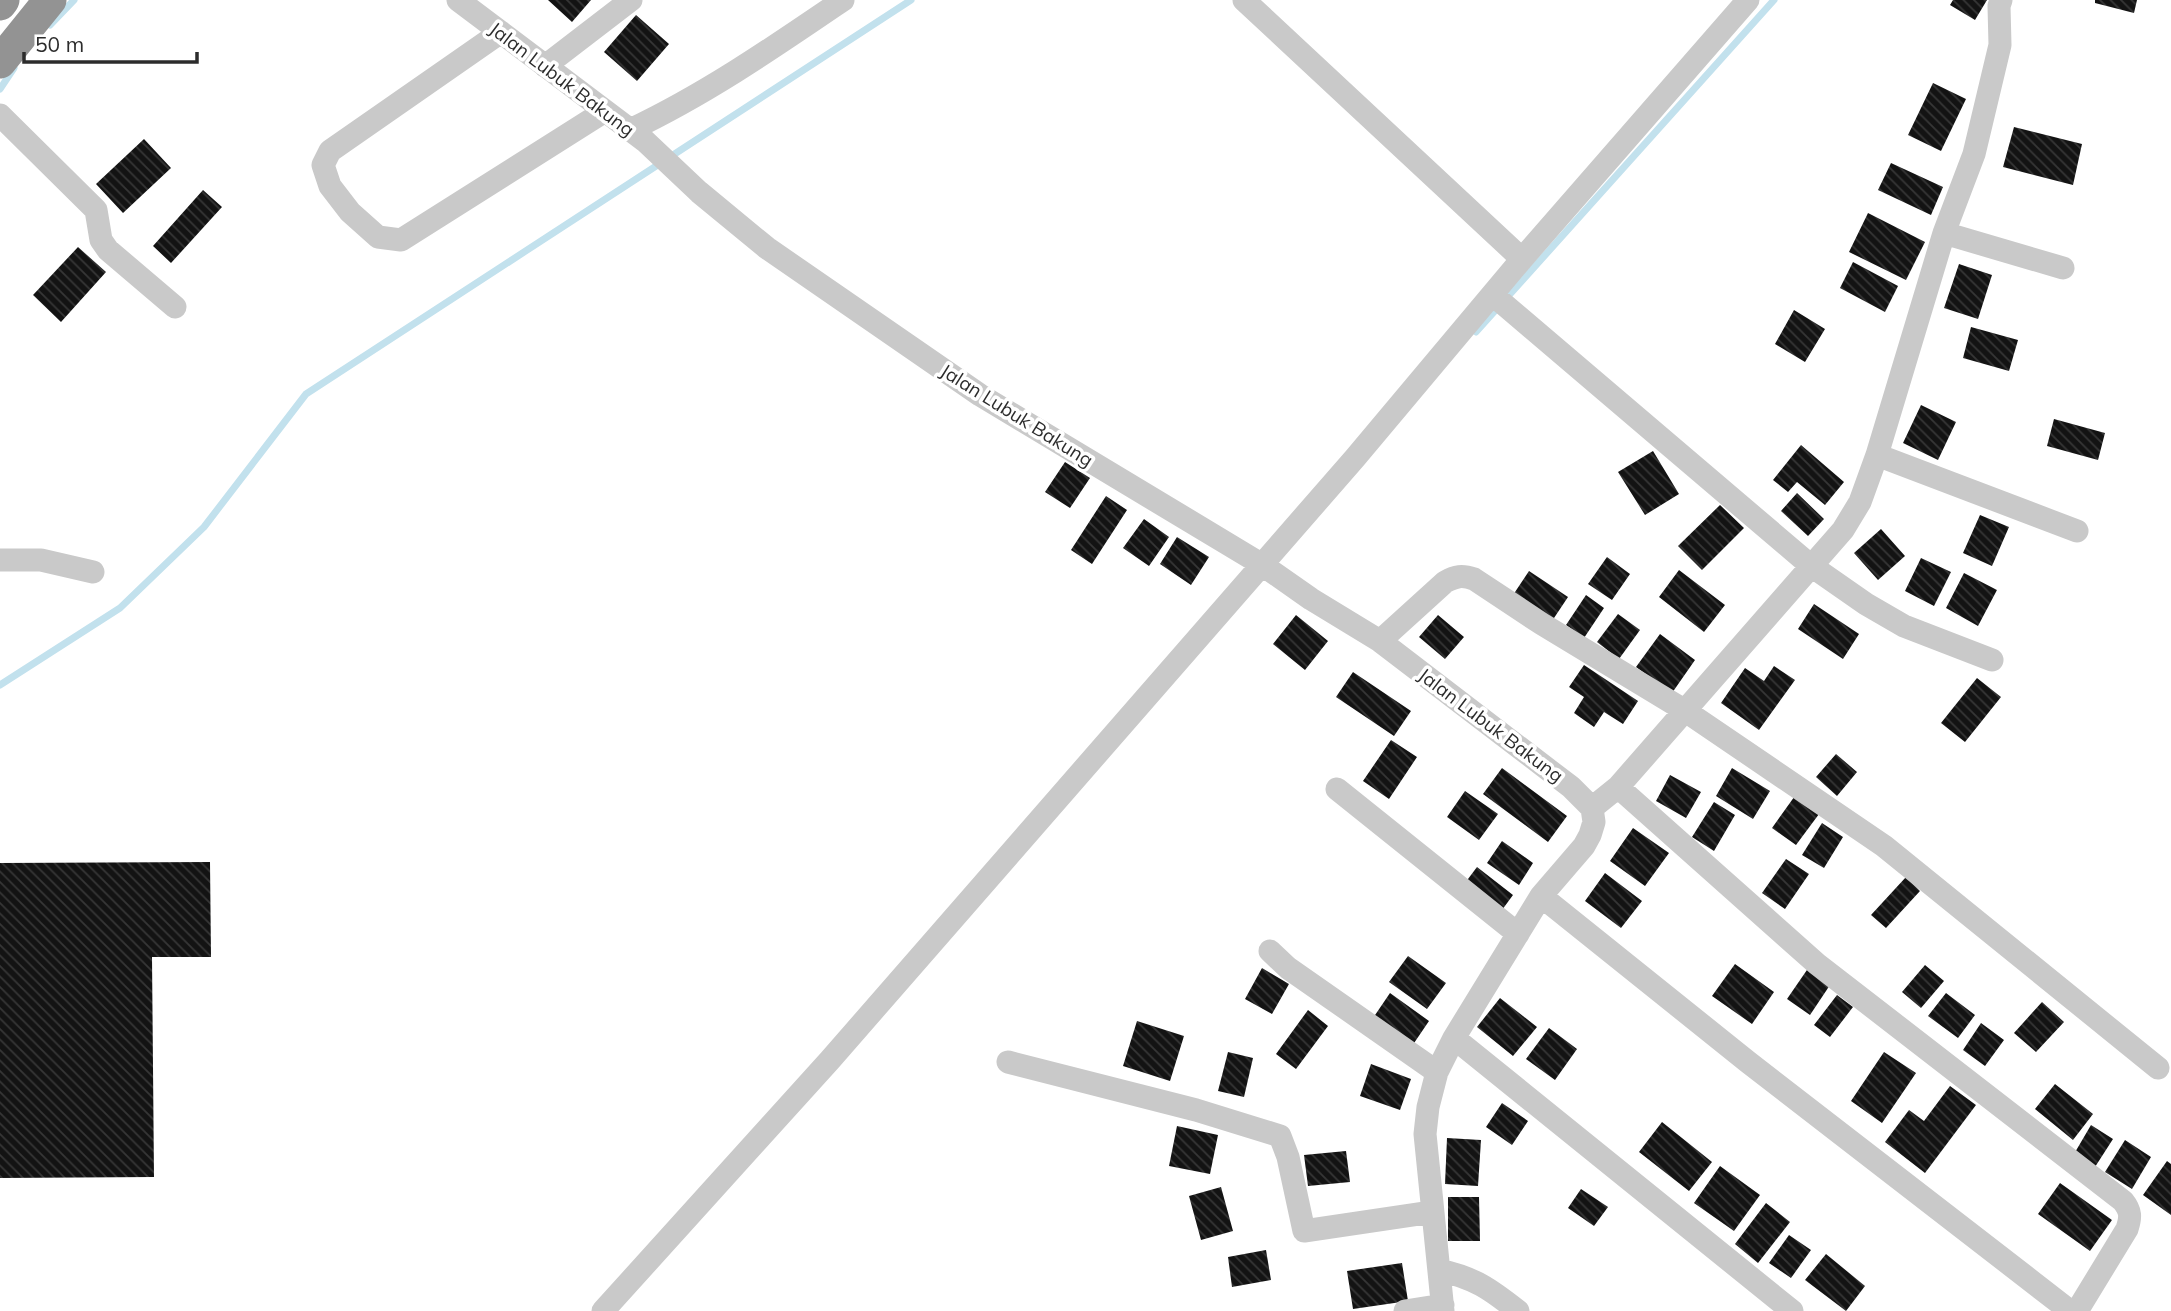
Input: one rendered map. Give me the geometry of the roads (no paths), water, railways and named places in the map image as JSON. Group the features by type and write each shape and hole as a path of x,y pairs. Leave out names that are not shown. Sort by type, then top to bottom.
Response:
{"highway":[{"path":"0,62 50,0"}],"street":[{"name":"Jalan Lubuk Bakung","path":"458,0 638,136 698,192 767,248 980,395 1263,565 1311,599 1380,640 1571,787 1592,808"},
{"path":"545,66 631,0"},
{"path":"638,136 674,109 730,76 843,0"},
{"path":"1244,0 1522,259"},
{"path":"603,1311 830,1060 1263,565 1496,297 1522,259 1748,0"},
{"path":"1405,1311 1443,1308 1425,1134 1428,1107 1437,1072 1454,1038 1541,896 1584,846 1594,822 1592,808 1618,787 1843,530 1860,502 1877,455 1944,233 1974,154 2000,45 2001,0"},
{"path":"500,32 330,151 323,164 330,186 350,212 378,237 401,240 605,111"},
{"path":"0,115 96,210 101,240 108,250 175,307"},
{"path":"1944,233 2063,268"},
{"path":"1496,297 1810,565 1866,604 1905,626 1992,660"},
{"path":"1877,455 2077,531"},
{"path":"0,560 41,560 93,572"},
{"path":"1380,640 1445,582 1464,575 1474,579 1532,618 1684,710 1884,846 2158,1068"},
{"path":"1618,787 1817,964 2123,1201 2129,1208 2131,1218 2127,1229 2077,1311"},
{"path":"1337,789 1518,934"},
{"path":"1541,896 1748,1062 2070,1311"},
{"path":"1270,951 1289,968 1437,1072"},
{"path":"1454,1038 1792,1311"},
{"path":"1008,1062 1196,1110 1280,1136 1288,1157 1304,1230 1432,1212"},
{"path":"1439,1270 1460,1275 1487,1287 1518,1311"}],"waterway":[{"path":"50,25 74,0"},
{"path":"0,685 120,608 204,527 306,394 911,0"},
{"path":"1476,332 1774,0"},
{"path":"0,89 14,68"}]}
